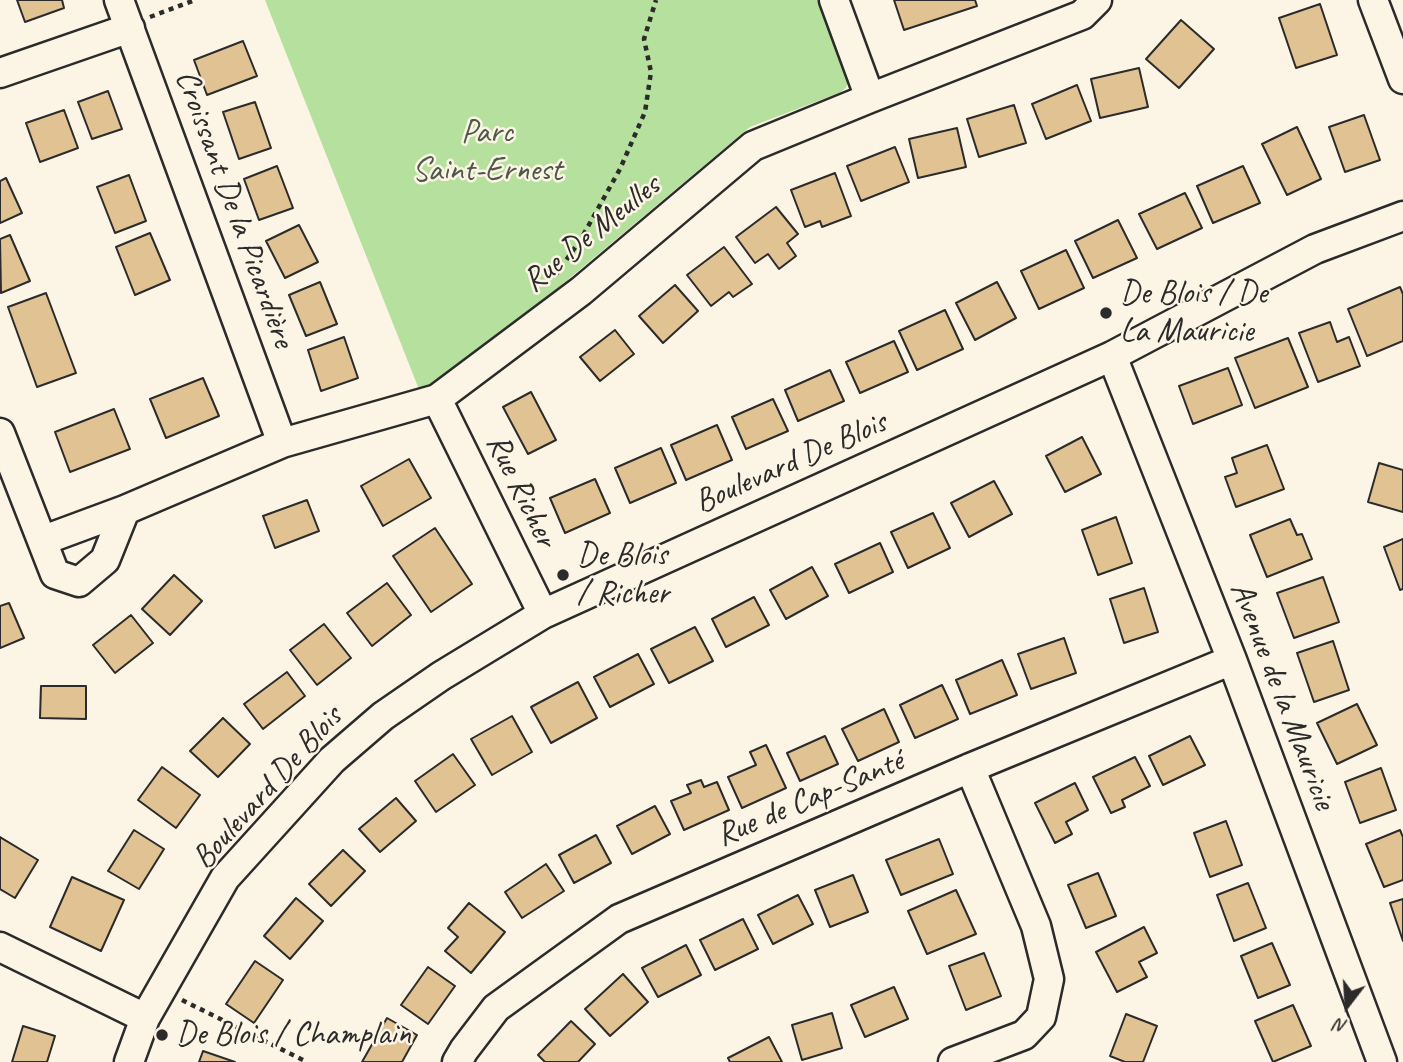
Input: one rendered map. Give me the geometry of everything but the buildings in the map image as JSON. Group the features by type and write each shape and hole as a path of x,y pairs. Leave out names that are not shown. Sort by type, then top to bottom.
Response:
{"street":[{"name":"Croissant De la Picardière","path":"119,0 282,443"},
{"path":"834,0 870,98"},
{"name":"Rue De Meulles","path":"44,540 125,510 282,443 437,399 570,300 753,146 1082,15 1097,0"},
{"path":"1373,0 1403,79"},
{"path":"0,73 130,28"},
{"name":"Boulevard De Blois","path":"129,1062 145,1018 225,878 332,760 383,716 440,676 543,614 1112,356 1315,248 1403,216"},
{"name":"Avenue de la Mauricie","path":"1112,356 1232,660 1382,1062"},
{"name":"Rue Richer","path":"437,399 543,614"},
{"path":"0,433 44,540 55,574 79,582 105,560 125,510"},
{"name":"Rue de Cap-Santé","path":"457,1062 496,1008 620,919 970,768 1232,660"},
{"path":"953,1062 1024,1035 1041,1017 1049,979 1036,926 970,768"},
{"path":"0,947 145,1018"}],"path":[{"path":"130,28 159,12 195,0"},
{"path":"570,300 554,278 581,239 620,169 645,112 651,72 644,38 656,0"},
{"path":"162,990 307,1062"}],"green space":[{"name":"Parc Saint-Ernest","path":"265,0 820,0 848,73 848,81 846,88 839,93 750,127 509,329 422,397"}],"place":[{"name":"De Blois / De La Mauricie","path":"1106,313"},
{"name":"De Blois / Richer","path":"563,575"},
{"name":"De Blois / Champlain","path":"162,1035"}]}
